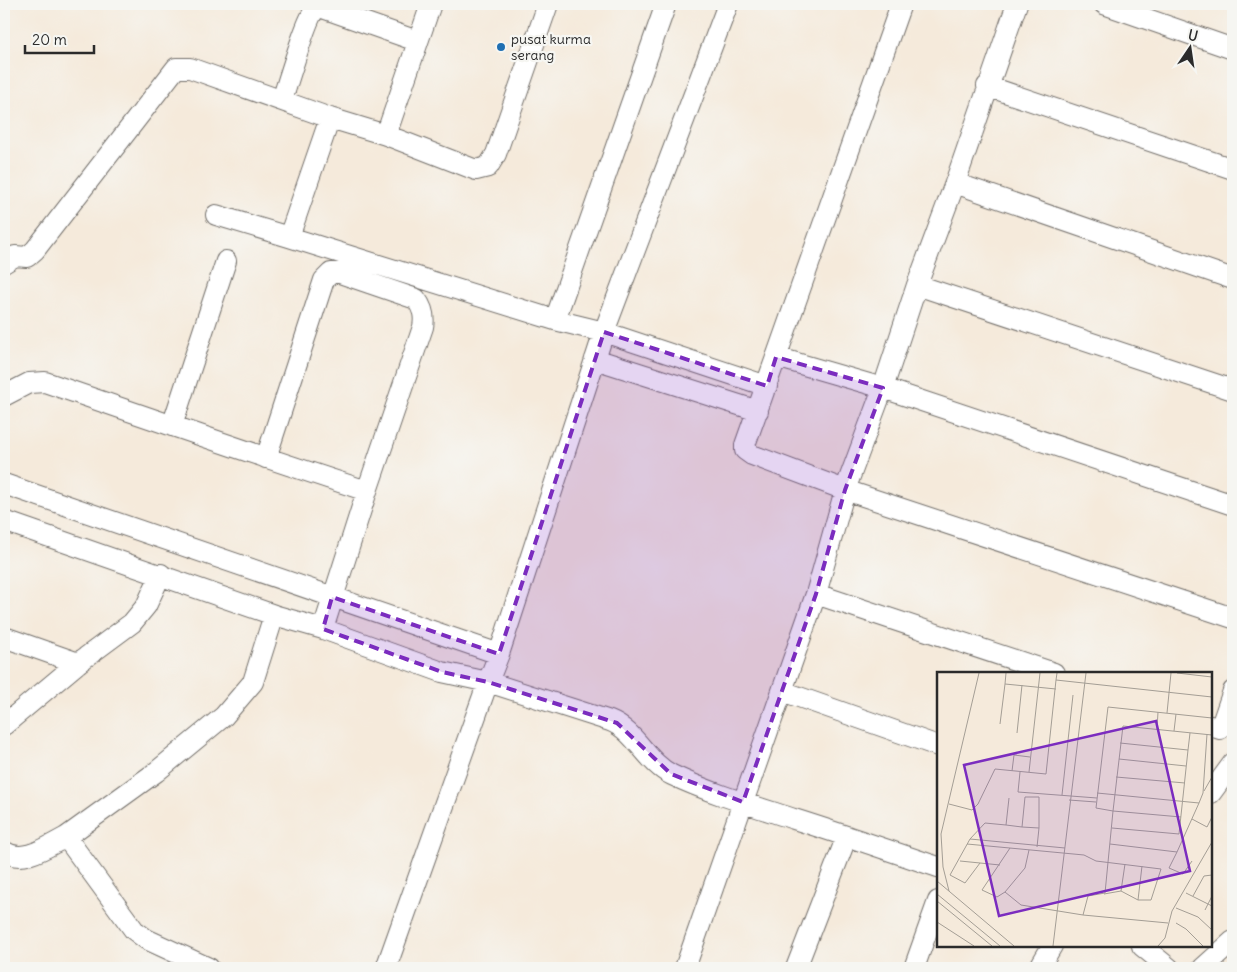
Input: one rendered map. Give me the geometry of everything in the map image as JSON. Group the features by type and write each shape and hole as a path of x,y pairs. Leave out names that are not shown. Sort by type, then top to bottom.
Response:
{"street":[{"path":"386,135 431,4"},
{"path":"4,263 15,256 27,257 35,250 176,68 190,68 330,118 386,135 476,170 488,166 496,154 548,4"},
{"path":"555,320 666,4"},
{"path":"386,968 499,654 604,332 728,4"},
{"path":"901,4 745,445 745,450 845,490 1233,618"},
{"path":"685,968 816,594 845,490 883,388 917,285 955,183 987,86 1017,4"},
{"path":"1104,4 1233,48"},
{"path":"282,100 304,35 316,10 323,8 417,41"},
{"path":"987,86 1233,169"},
{"path":"289,237 330,118"},
{"path":"955,183 1233,279"},
{"path":"216,215 555,320 604,332 767,386"},
{"path":"172,426 226,261"},
{"path":"266,458 324,280 331,273 340,273 416,299 421,305 425,316 420,336 367,491 323,629"},
{"path":"917,285 1233,390"},
{"path":"776,357 883,388 1233,505"},
{"path":"595,359 758,411"},
{"path":"4,396 29,383 45,382 367,491"},
{"path":"4,484 499,654"},
{"path":"4,521 161,574 274,615 323,629 442,672 488,682 617,723 660,767 671,774 743,802 937,867"},
{"path":"4,725 78,664 132,624 146,606 161,574"},
{"path":"816,594 1051,672"},
{"path":"4,851 16,857 26,856 66,837 156,772 224,716 253,682 274,615"},
{"path":"4,637 78,664"},
{"path":"782,691 937,746"},
{"path":"1221,729 1233,691"},
{"path":"1212,792 1233,763"},
{"path":"796,968 847,836"},
{"path":"66,837 134,930 146,939 209,968"},
{"path":"914,968 937,904"},
{"path":"1203,968 1233,941"},
{"path":"1039,968 1051,947"},
{"path":"1143,947 1169,968"}],"highlighted area":[{"path":"604,332 767,386 776,357 883,388 845,490 816,594 743,802 671,774 617,723 488,682 442,672 323,629 332,597 499,654"}],"place":[{"name":"pusat kurma serang","path":"501,47"}]}
